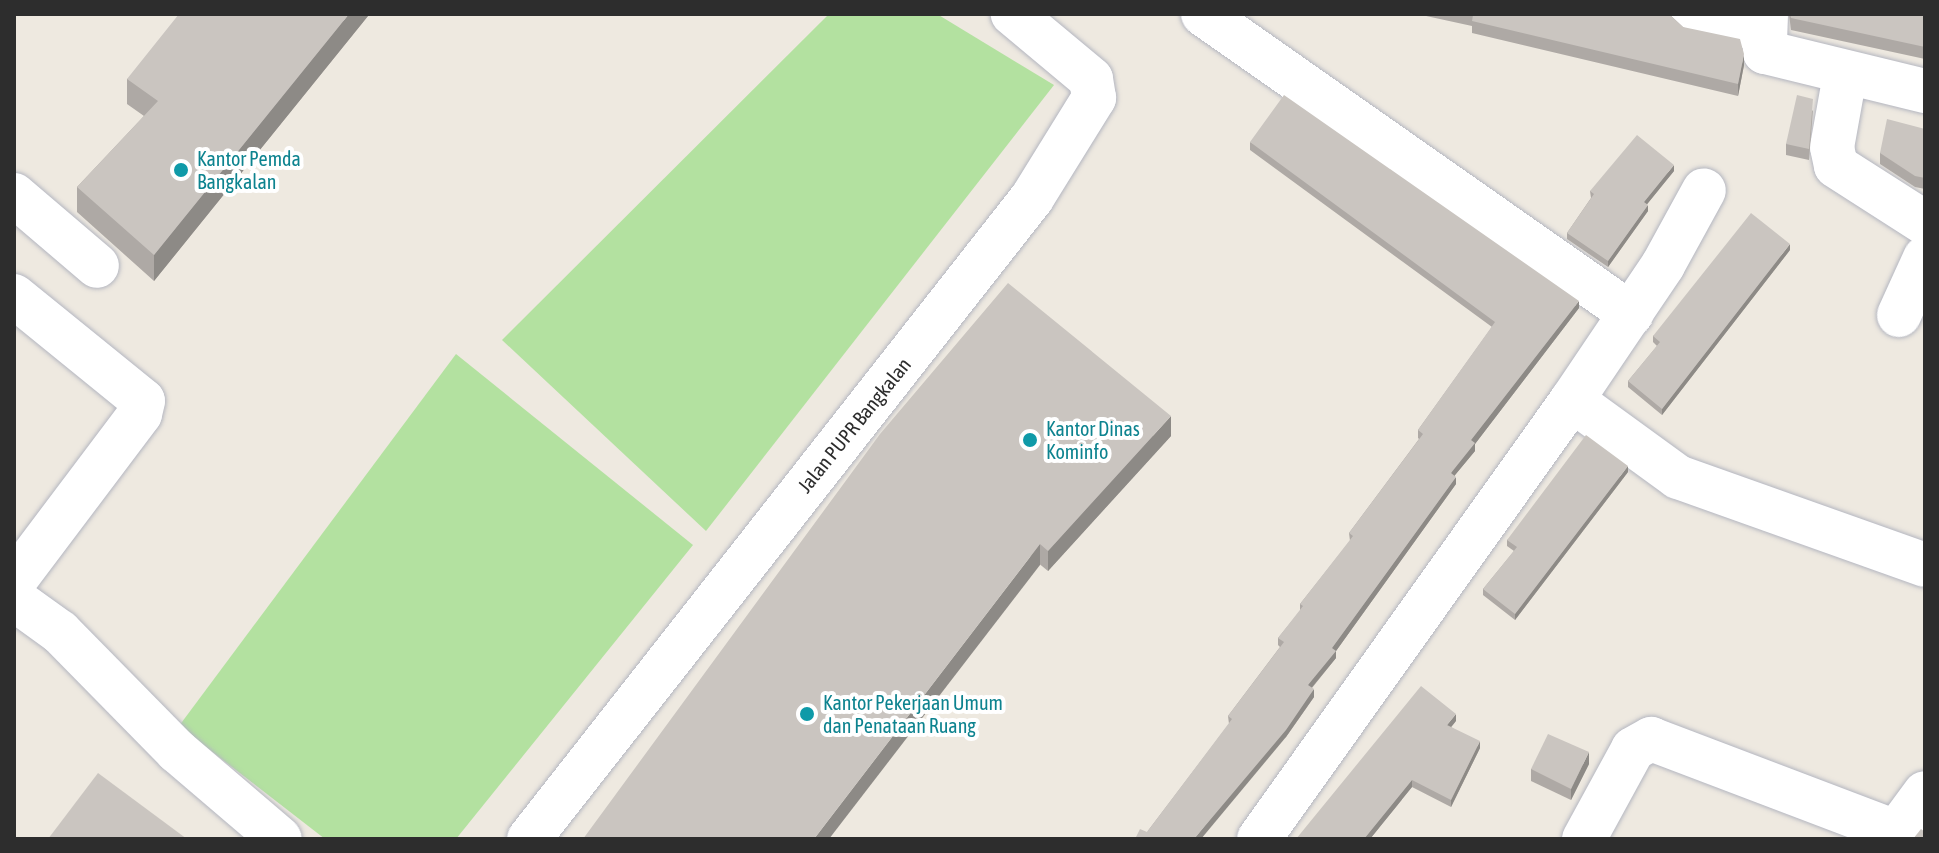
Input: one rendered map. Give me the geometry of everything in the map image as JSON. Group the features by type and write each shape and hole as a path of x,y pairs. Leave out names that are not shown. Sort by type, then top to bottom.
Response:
{"street":[{"name":"Jalan PUPR Bangkalan","path":"529,839 1032,198 1094,98 1091,79 1013,14"},
{"path":"1203,14 1631,314"},
{"path":"1689,14 1764,22 1765,52 1845,75 1925,91"},
{"path":"1845,75 1832,147 1836,166 1925,223"},
{"path":"1259,839 1631,314 1704,190"},
{"path":"14,195 97,266"},
{"path":"1899,315 1925,258"},
{"path":"14,296 143,401 136,420 14,581"},
{"path":"1572,400 1678,477 1925,565"},
{"path":"14,599 60,632 177,751 280,839"},
{"path":"1584,839 1633,749 1651,739 1894,836 1925,793"}],"green space":[{"path":"829,14 937,14 1054,85 706,531 502,340"},
{"path":"456,354 693,545 456,839 325,839 179,726"}],"building":[{"name":"Kantor Pemda Bangkalan","path":"179,14 349,14 154,255 77,187 158,101 127,79"},
{"path":"1471,14 1669,14 1683,27 1740,39 1744,54 1738,84 1472,21"},
{"path":"1790,14 1925,14 1925,47 1791,18"},
{"path":"1284,95 1579,301 1471,440 1475,443 1451,473 1456,477 1332,648 1336,651 1308,685 1314,689 1286,730 1194,839 1135,839 1140,829 1147,832 1232,719 1228,716 1284,642 1278,638 1303,606 1300,604 1353,536 1349,533 1423,434 1418,430 1495,322 1250,142"},
{"path":"1797,95 1813,99 1809,149 1786,144"},
{"path":"1887,119 1925,129 1925,178 1915,176 1880,153"},
{"path":"1637,135 1674,165 1644,202 1648,205 1608,261 1567,233 1594,194 1590,191"},
{"path":"1751,213 1790,244 1662,409 1628,381 1660,342 1653,336"},
{"path":"1008,283 1171,416 1048,551 1040,544 814,839 583,839 880,434"},
{"path":"1586,435 1628,466 1515,614 1483,589 1517,547 1507,540"},
{"path":"1421,686 1456,714 1447,725 1480,741 1451,800 1412,780 1364,839 1296,839"},
{"path":"1548,734 1589,752 1571,789 1531,769"},
{"path":"98,773 187,839 48,839"},
{"path":"1921,829 1925,832 1925,839 1913,839"}],"place":[{"name":"Kantor Pemda Bangkalan","path":"181,170"},
{"name":"Kantor Dinas Kominfo","path":"1030,440"},
{"name":"Kantor Pekerjaan Umum dan Penataan Ruang","path":"807,714"}]}
